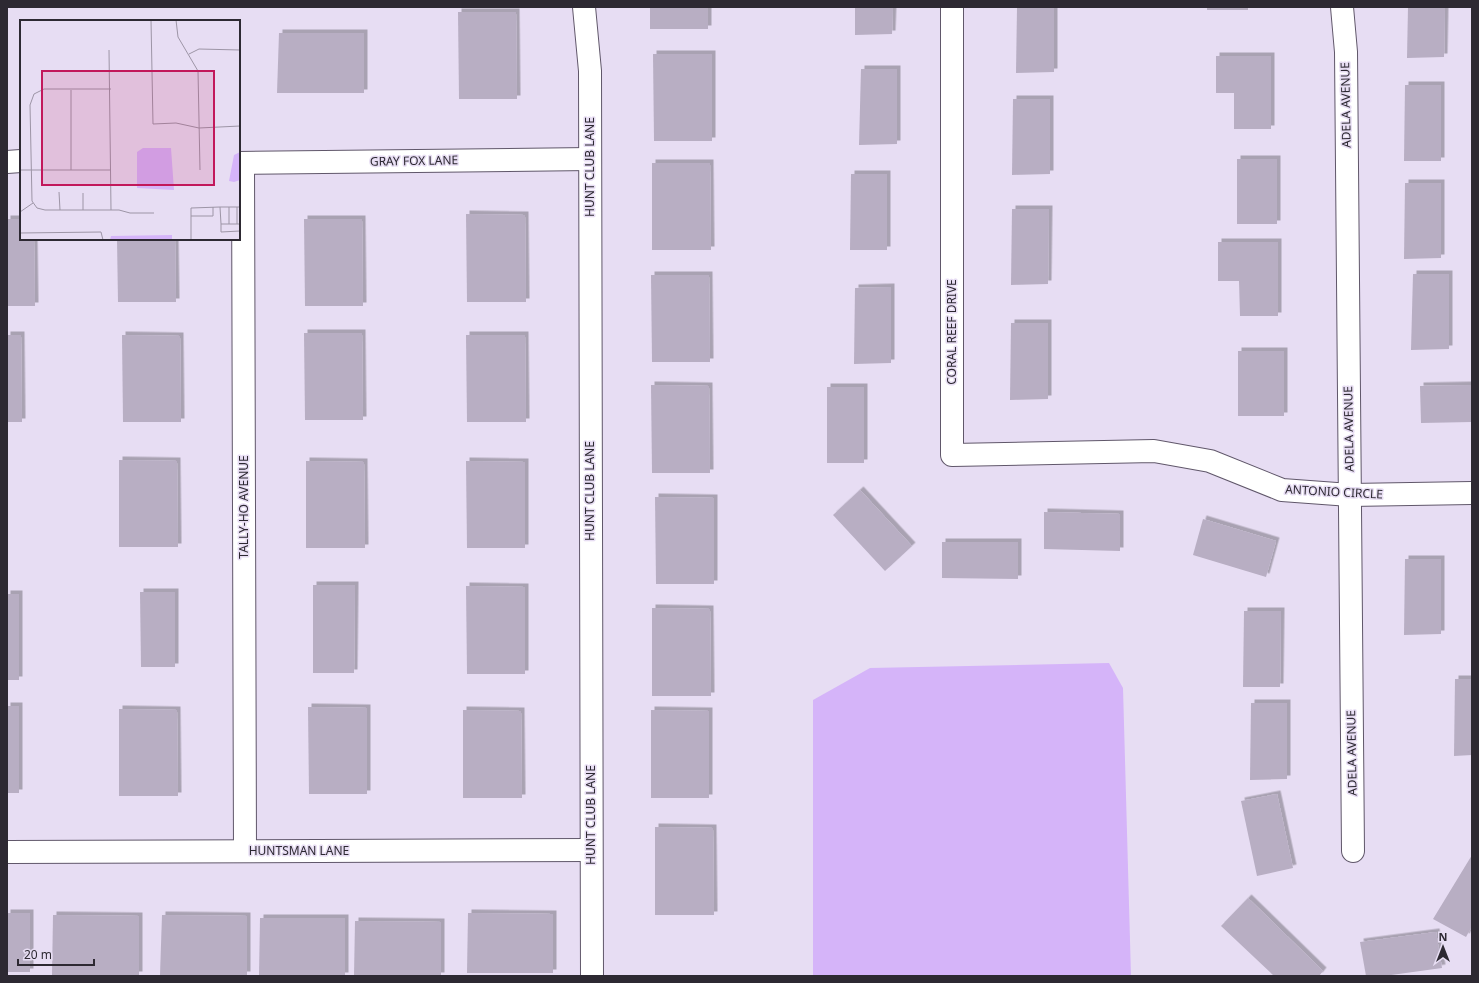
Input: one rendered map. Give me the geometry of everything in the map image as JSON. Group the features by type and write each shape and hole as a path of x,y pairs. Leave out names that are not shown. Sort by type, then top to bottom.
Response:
{"street":[{"name":"HUNT CLUB LANE","path":"584,7 590,71 592,976"},
{"name":"CORAL REEF DRIVE","path":"952,7 952,455 1154,451"},
{"name":"ADELA AVENUE","path":"1342,7 1346,52 1353,850"},
{"name":"GRAY FOX LANE","path":"241,163 590,159"},
{"path":"7,162 20,161"},
{"name":"TALLY-HO AVENUE","path":"241,163 245,851"},
{"name":"ANTONIO CIRCLE","path":"1154,451 1210,461 1282,490 1350,495 1472,493"},
{"name":"HUNTSMAN LANE","path":"7,852 591,850"}],"shaded area":[{"path":"1109,663 1123,688 1131,976 813,976 813,700 870,668"}],"building":[{"path":"650,7 708,7 708,29 650,29"},
{"path":"855,7 893,7 892,34 855,35"},
{"path":"1017,7 1054,7 1054,72 1016,73"},
{"path":"1207,7 1248,7 1248,10 1207,10"},
{"path":"1408,7 1445,7 1444,57 1407,58"},
{"path":"458,12 516,12 517,99 459,99"},
{"path":"279,33 364,33 364,93 277,93"},
{"path":"653,54 712,54 712,141 654,141"},
{"path":"1216,56 1271,56 1271,129 1234,129 1234,93 1216,93"},
{"path":"861,69 897,69 897,144 859,145"},
{"path":"1405,85 1441,85 1441,161 1404,161"},
{"path":"1013,99 1050,99 1050,174 1012,175"},
{"path":"1237,159 1277,159 1277,224 1237,224"},
{"path":"652,163 710,163 711,250 652,250"},
{"path":"851,174 887,174 887,250 850,250"},
{"path":"1405,183 1441,183 1441,258 1404,259"},
{"path":"1012,209 1049,209 1048,284 1011,285"},
{"path":"466,214 525,215 526,302 467,302"},
{"path":"7,219 20,219 20,240 34,240 35,306 7,306"},
{"path":"304,219 362,219 363,306 305,306"},
{"path":"117,240 175,240 176,302 118,302"},
{"path":"1218,242 1278,242 1278,316 1240,316 1239,281 1218,281"},
{"path":"1413,274 1449,274 1449,349 1411,350"},
{"path":"651,275 709,275 710,362 652,362"},
{"path":"891,287 891,363 854,364 855,288"},
{"path":"1011,323 1048,323 1048,399 1010,400"},
{"path":"304,333 362,333 363,420 305,420"},
{"path":"7,335 21,335 22,422 7,422"},
{"path":"122,335 180,336 181,422 123,422"},
{"path":"466,335 525,335 526,422 467,422"},
{"path":"1238,351 1284,351 1284,416 1238,416"},
{"path":"651,385 709,386 710,473 652,473"},
{"path":"1472,385 1472,422 1421,423 1420,386"},
{"path":"827,387 864,387 864,463 827,463"},
{"path":"119,460 177,461 178,547 119,547"},
{"path":"306,461 364,462 365,548 306,548"},
{"path":"466,461 525,462 525,548 467,548"},
{"path":"860,490 912,546 885,571 833,515"},
{"path":"655,497 714,498 714,584 656,584"},
{"path":"1044,512 1120,514 1120,551 1044,549"},
{"path":"1203,519 1276,541 1266,577 1193,555"},
{"path":"942,542 1018,542 1018,579 942,578"},
{"path":"1405,559 1441,559 1441,634 1404,635"},
{"path":"313,585 355,585 354,673 313,673"},
{"path":"466,586 525,587 525,674 467,674"},
{"path":"140,592 175,592 175,667 141,667"},
{"path":"7,594 19,594 19,680 7,680"},
{"path":"652,608 710,609 711,696 652,696"},
{"path":"1244,611 1281,611 1280,687 1243,687"},
{"path":"1455,679 1472,679 1472,755 1454,756"},
{"path":"1251,703 1287,703 1287,779 1250,780"},
{"path":"7,706 19,706 19,793 7,793"},
{"path":"308,707 367,708 367,794 309,794"},
{"path":"119,709 177,710 178,796 119,796"},
{"path":"463,710 521,711 522,798 463,798"},
{"path":"651,710 709,711 709,798 651,798"},
{"path":"1277,794 1293,868 1257,876 1241,801"},
{"path":"655,827 713,828 714,915 655,915"},
{"path":"1472,855 1472,926 1466,937 1433,919"},
{"path":"1248,898 1323,971 1319,976 1274,976 1221,926"},
{"path":"7,913 30,913 30,972 7,972"},
{"path":"468,913 553,914 553,973 467,973"},
{"path":"53,915 139,916 139,975 52,975"},
{"path":"162,915 247,916 247,975 160,975"},
{"path":"260,918 345,918 345,976 259,976"},
{"path":"355,921 441,922 441,976 354,976"},
{"path":"1436,932 1442,968 1384,976 1366,976 1360,942"}]}
